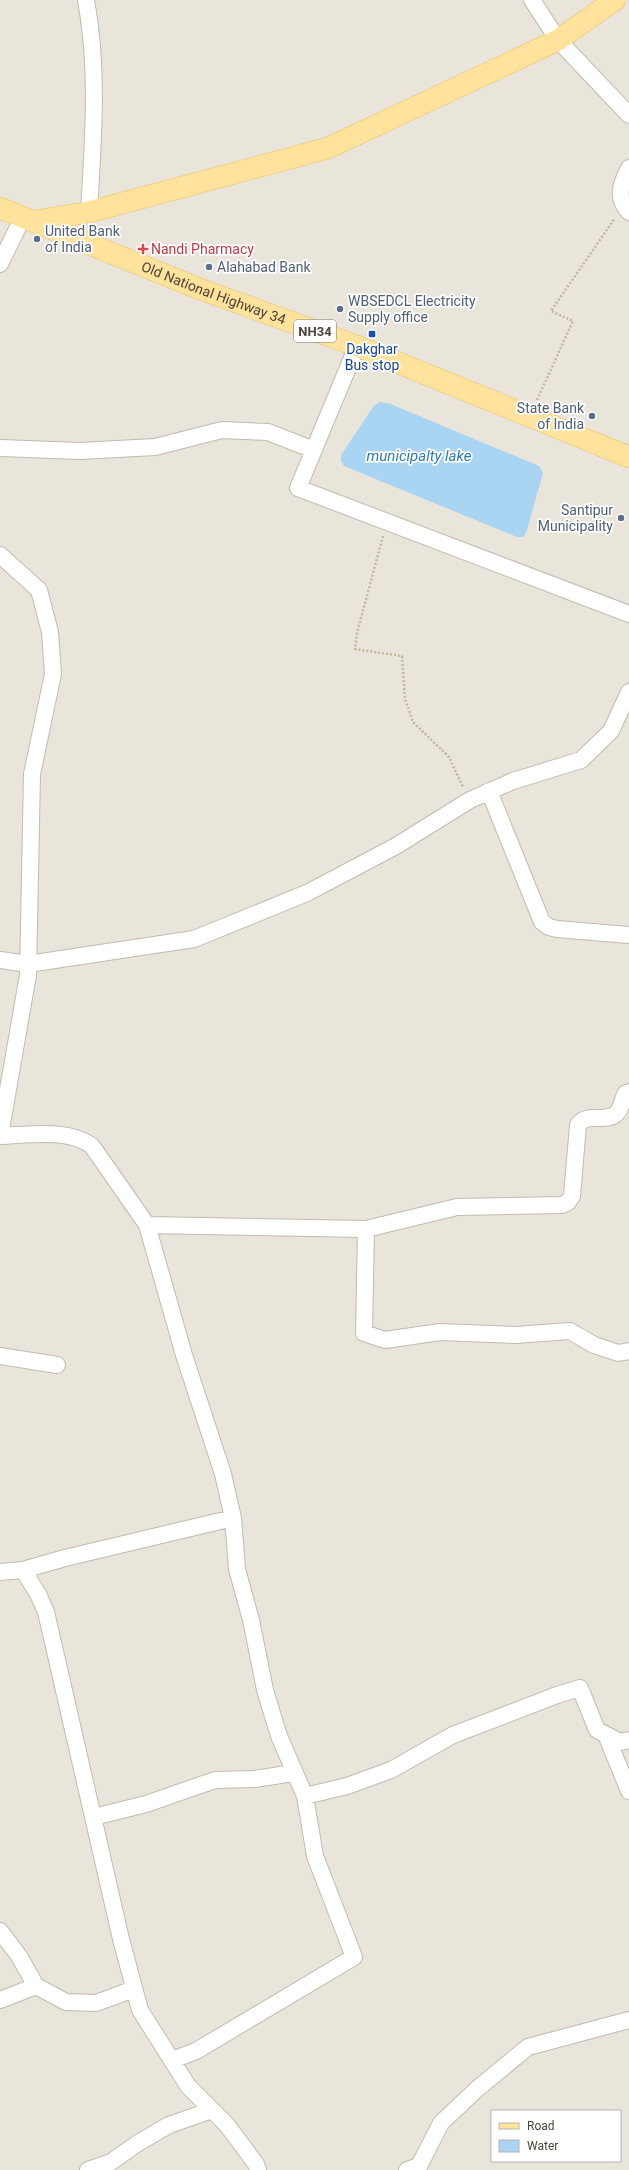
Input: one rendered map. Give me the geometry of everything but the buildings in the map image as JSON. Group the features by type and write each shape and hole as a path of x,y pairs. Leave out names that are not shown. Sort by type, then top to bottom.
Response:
{"main road":[{"path":"29,219 89,212 328,148 558,40 615,0"},
{"name":"Old National Highway 34","path":"0,208 200,289 357,346 629,457"}],"street":[{"path":"86,0 91,28 95,83 89,212"},
{"path":"532,0 558,40 629,115"},
{"path":"626,209 619,194 629,168"},
{"path":"0,264 29,219"},
{"path":"357,346 298,488 629,614"},
{"path":"0,448 80,452 155,447 222,430 268,432 314,450"},
{"path":"0,555 39,590 50,632 53,674 32,774 28,975 0,1136 58,1134 81,1138 92,1146 147,1225 184,1355 223,1474 233,1518 238,1569 251,1620 265,1690 278,1736 304,1796 315,1856 354,1957 196,2051 172,2060"},
{"path":"0,960 28,964 194,939 307,894 396,846 470,800 513,781 581,760 611,731 629,692"},
{"path":"489,791 542,922 549,927 629,935"},
{"path":"147,1225 366,1229 457,1207 562,1205 568,1202 572,1196 578,1125 582,1120 588,1117 609,1117 616,1114 620,1109 622,1100 626,1093 629,1092"},
{"path":"366,1229 364,1333 385,1340 440,1332 515,1335 570,1331 594,1345 618,1353 629,1351"},
{"path":"0,1356 57,1365"},
{"path":"0,1572 23,1570 65,1558 233,1518"},
{"path":"23,1570 38,1594 46,1612 121,1939 140,2010 188,2086 227,2125 256,2164 258,2170"},
{"path":"304,1796 346,1786 390,1770 453,1735 557,1695 580,1688 597,1730 620,1742 629,1740"},
{"path":"606,1735 629,1791"},
{"path":"94,1818 146,1804 214,1780 254,1779 293,1773"},
{"path":"0,1931 19,1956 36,1986 66,2002 96,2003 134,1989"},
{"path":"0,2000 36,1986"},
{"path":"407,2170 419,2166 441,2123 477,2089 528,2047 629,2020"},
{"path":"88,2170 111,2162 138,2143 169,2125 212,2110"}],"path":[{"path":"530,416 573,321 551,311 626,209"},
{"path":"387,522 357,633 355,649 402,656 405,699 413,722 449,757 470,800"}],"shaded area":[{"path":"0,0 629,0 629,2170 0,2170"}],"water":[{"name":"municipalty lake","path":"379,402 388,403 539,466 543,473 526,533 523,537 517,537 344,466 341,461 341,455 373,407"}],"place":[{"name":"United Bank of India","path":"37,239"},
{"name":"Nandi Pharmacy","path":"143,249"},
{"name":"Alahabad Bank","path":"209,267"},
{"name":"WBSEDCL Electricity Supply office","path":"340,309"},
{"name":"Dakghar Bus stop","path":"372,334"},
{"name":"State Bank of India","path":"592,416"},
{"name":"Santipur Municipality","path":"621,518"}]}
